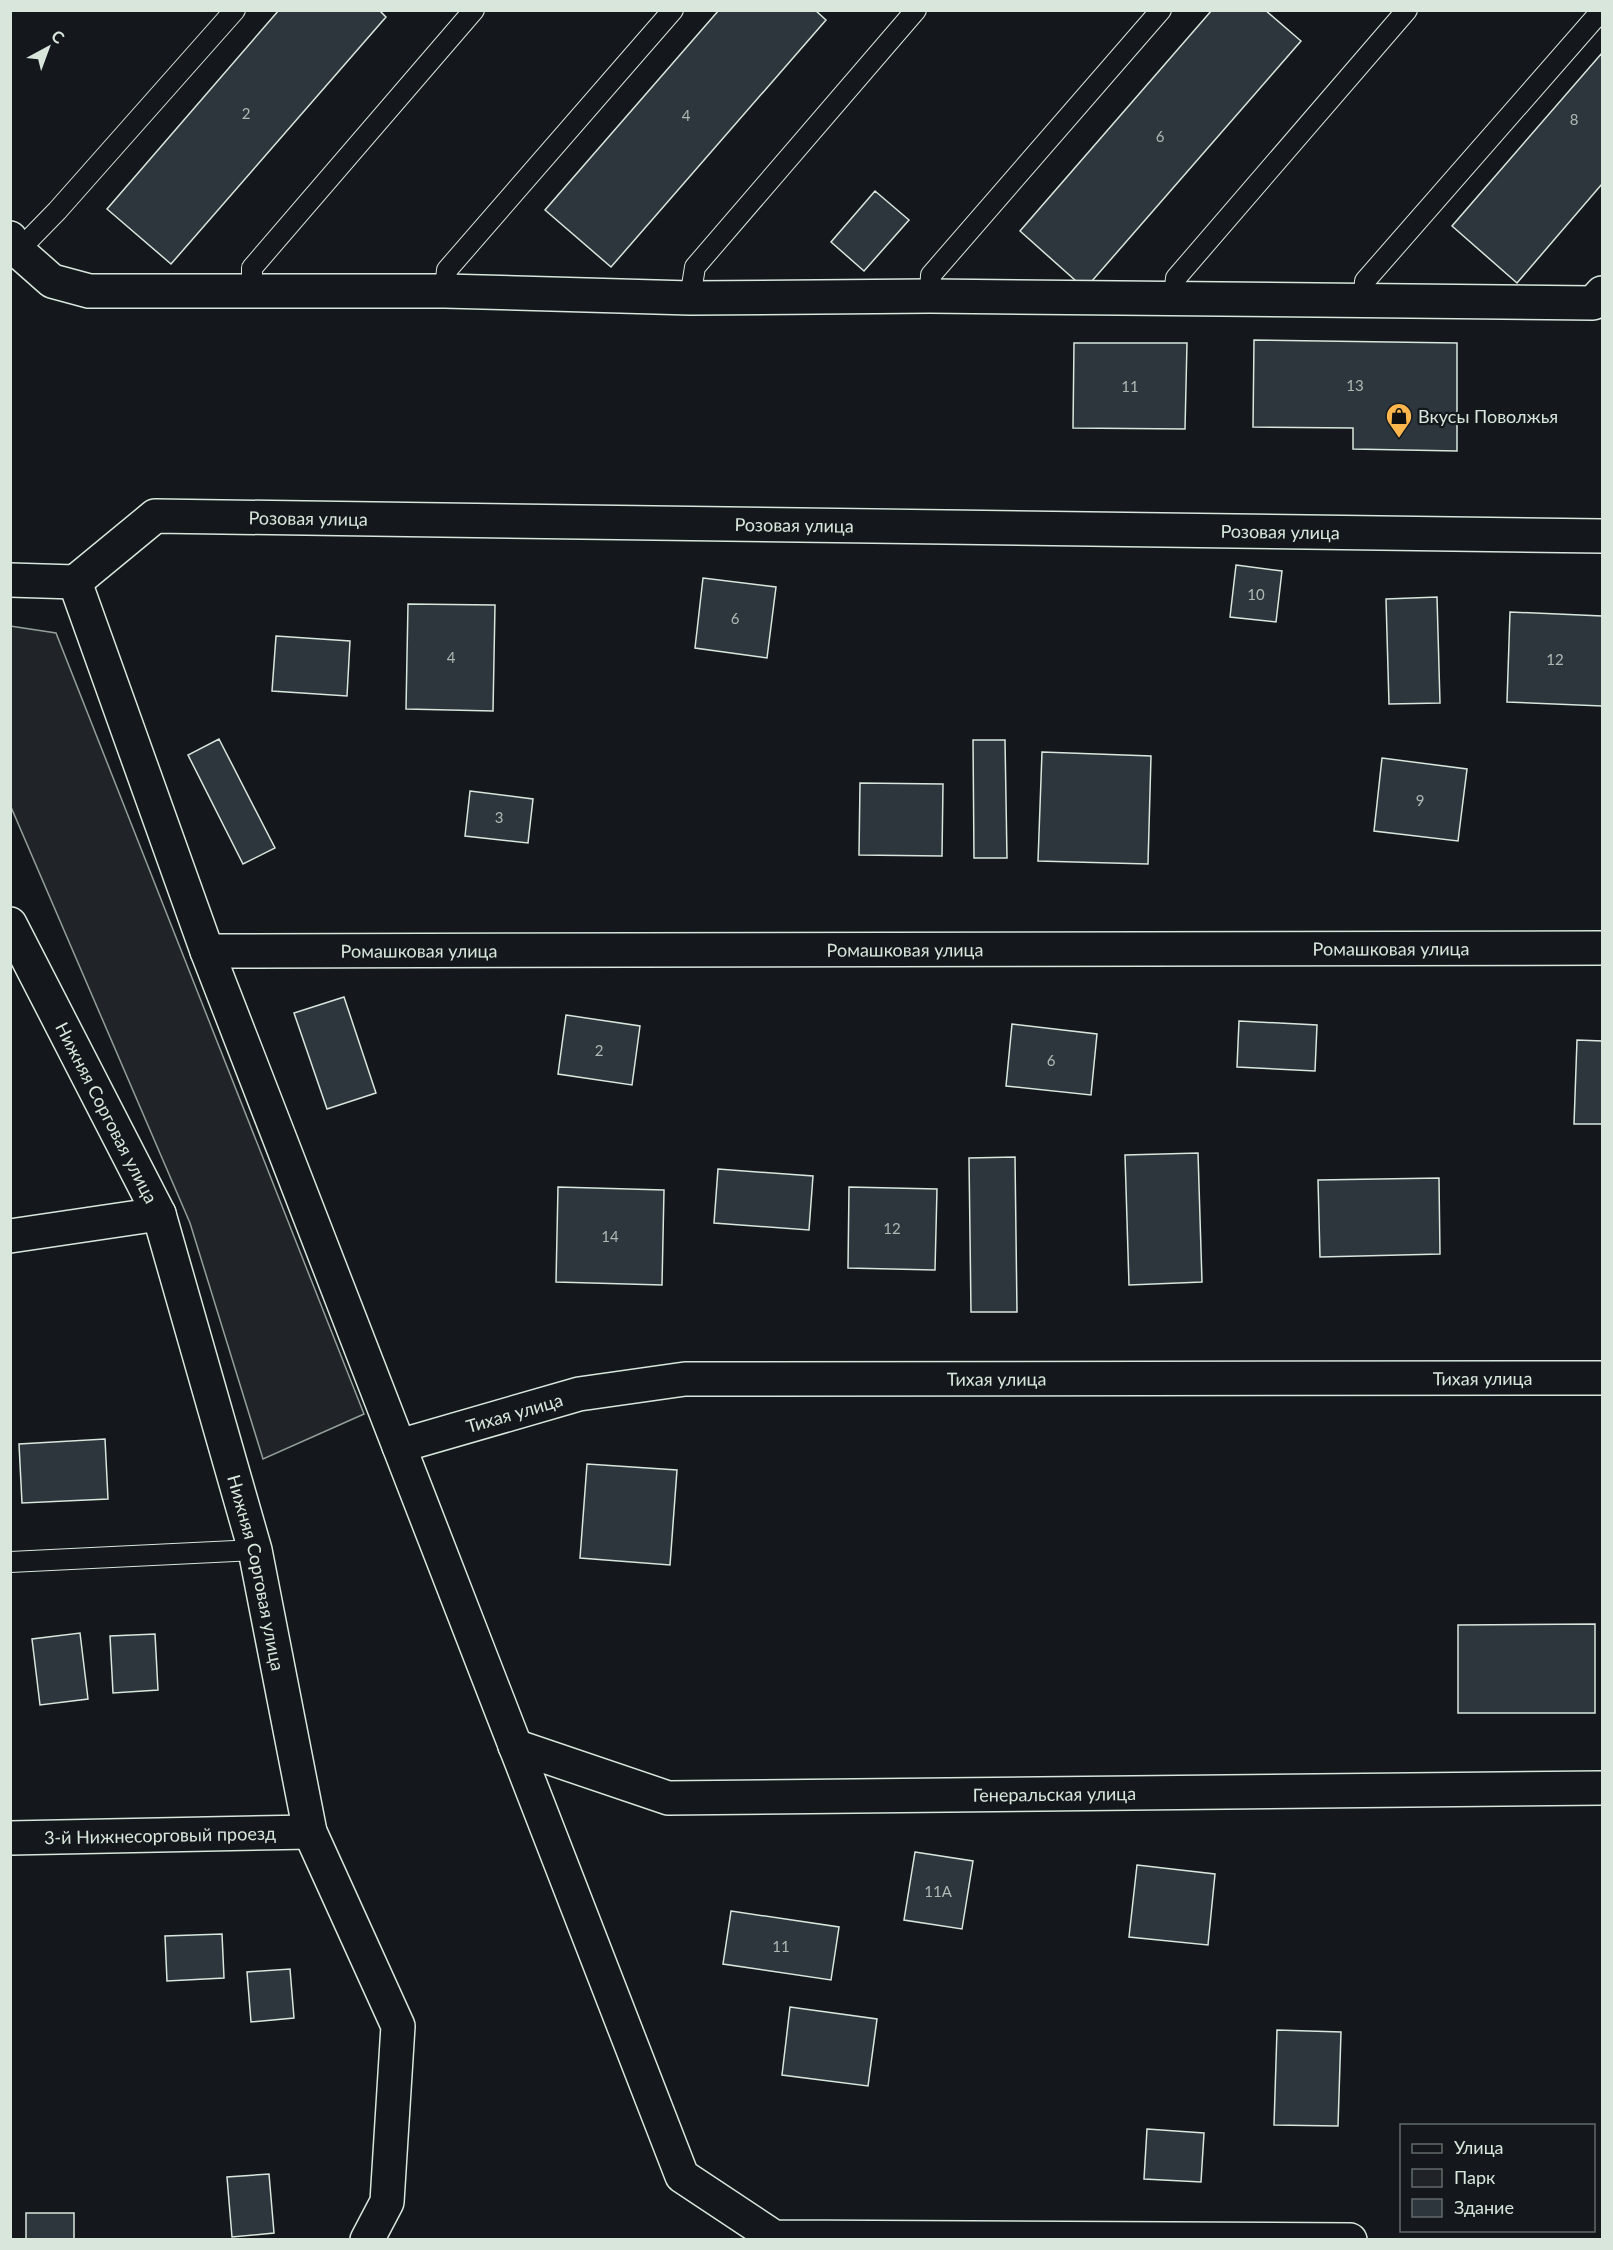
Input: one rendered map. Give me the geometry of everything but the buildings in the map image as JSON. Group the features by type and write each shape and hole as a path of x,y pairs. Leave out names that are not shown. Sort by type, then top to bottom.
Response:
{"street":[{"path":"14,244 52,281 89,291 445,291 690,298 930,296 1593,303 1602,293"},
{"name":"Розовая улица","path":"75,582 155,516 1602,536"},
{"path":"10,580 75,582 207,951 682,2176 774,2237 1350,2240"},
{"name":"Нижняя Сорговая улица","path":"10,924 159,1214 255,1550 310,1832 398,2026 387,2202 367,2240"},
{"name":"Ромашковая улица","path":"207,951 1602,948"},
{"path":"10,1236 159,1214"},
{"name":"Тихая улица","path":"399,1446 579,1394 685,1379 1602,1378"},
{"name":"Генеральская улица","path":"515,1746 668,1798 1602,1788"},
{"name":"3-й Нижнесорговый проезд","path":"10,1838 310,1832"}],"lane":[{"path":"14,244 57,211 235,10"},
{"path":"252,292 252,268 474,10"},
{"path":"445,291 447,270 673,10"},
{"path":"690,298 695,267 916,10"},
{"path":"930,296 931,275 1161,10"},
{"path":"1174,298 1176,278 1407,10"},
{"path":"1364,302 1365,281 1602,10"},
{"path":"10,1562 255,1550"}],"green space":[{"path":"10,626 56,633 364,1414 263,1459 190,1223 11,807"}],"place":[{"name":"Вкусы Поволжья","path":"1399,439"}]}
